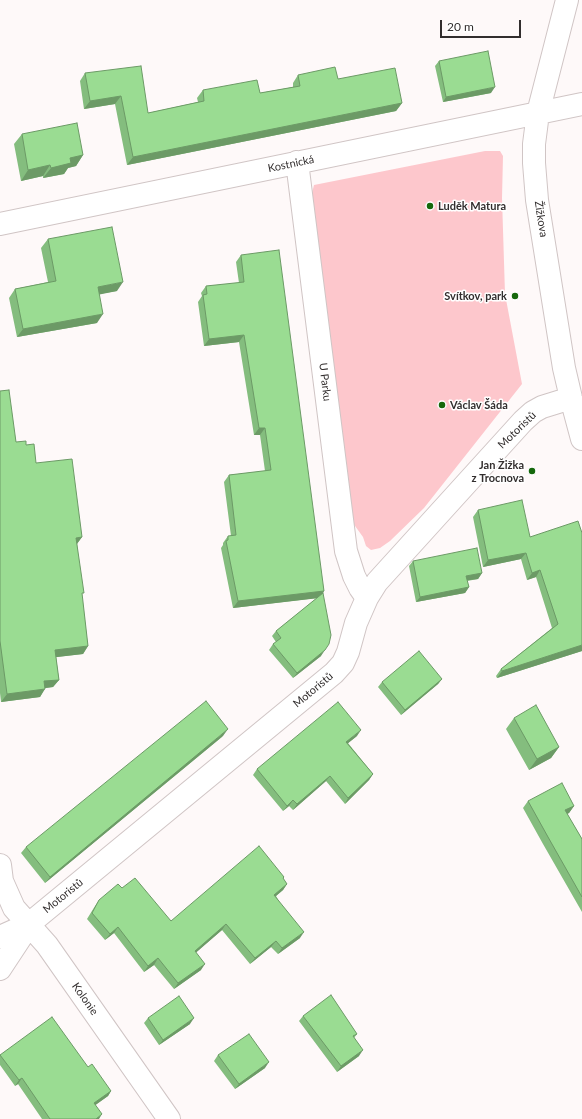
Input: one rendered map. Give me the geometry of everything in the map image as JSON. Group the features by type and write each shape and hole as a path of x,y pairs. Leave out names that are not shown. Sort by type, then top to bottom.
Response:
{"street":[{"name":"Žižkova","path":"567,0 538,113 534,144 534,163 537,200 563,360 582,439"},
{"name":"Kostnická","path":"0,224 582,104"},
{"name":"U Parku","path":"297,162 346,551 354,576 367,598"},
{"name":"Motoristů","path":"0,937 29,924 334,673 343,663 348,652 356,623 367,598 377,582 523,421 533,412 542,407 571,398"},
{"name":"Kolonie","path":"0,865 2,881 14,908 47,945 169,1119"},
{"path":"0,968 29,924"}],"shaded area":[{"path":"485,151 500,151 503,156 502,198 505,294 522,384 424,508 390,541 380,548 371,550 366,546 363,537 350,519 309,205 314,185"}],"building":[{"path":"488,51 495,87 446,97 439,61"},
{"path":"141,66 148,113 204,101 203,90 257,80 260,93 300,86 298,75 335,67 338,79 395,68 402,103 133,157 121,96 90,101 85,73"},
{"path":"77,123 83,155 70,158 71,163 51,168 50,165 28,170 22,134"},
{"path":"112,227 123,282 98,287 103,314 23,329 15,289 56,281 48,239"},
{"path":"279,250 324,591 238,601 226,541 228,540 228,536 236,535 229,475 271,470 265,428 259,428 244,335 209,339 203,295 207,294 206,286 244,282 241,255"},
{"path":"9,390 16,442 26,441 26,445 34,444 36,463 72,459 82,537 76,538 84,593 82,593 88,646 55,650 59,680 44,681 45,689 7,694 0,641 0,391"},
{"path":"522,500 530,537 578,521 582,533 582,645 502,671 501,669 558,624 540,570 532,573 526,553 488,560 478,510"},
{"path":"477,548 482,573 466,576 469,587 420,597 413,561"},
{"path":"323,593 331,635 329,644 325,650 297,673 273,644 281,638 276,631"},
{"path":"419,651 442,679 405,710 382,682"},
{"path":"206,701 228,729 50,877 26,847"},
{"path":"338,702 361,730 346,742 373,774 348,798 330,776 297,804 293,800 287,806 257,769"},
{"path":"536,705 559,747 537,759 514,718"},
{"path":"562,783 574,806 565,810 582,839 582,897 528,801"},
{"path":"259,846 284,877 283,878 287,884 274,895 304,932 282,948 276,941 255,958 226,924 195,951 205,964 178,983 158,958 148,966 118,927 110,934 92,913 99,900 118,884 122,888 135,878 171,921"},
{"path":"331,995 357,1034 353,1036 363,1050 341,1066 303,1016"},
{"path":"179,996 194,1018 163,1040 148,1018"},
{"path":"52,1017 88,1067 92,1064 111,1091 94,1103 102,1114 96,1119 50,1119 22,1078 19,1080 0,1055"},
{"path":"249,1034 269,1062 239,1084 218,1055"}],"place":[{"name":"Luděk Matura","path":"430,206"},
{"name":"Svítkov, park","path":"515,296"},
{"name":"Václav Šáda","path":"442,405"},
{"name":"Jan Žižka z Trocnova","path":"532,471"}]}
